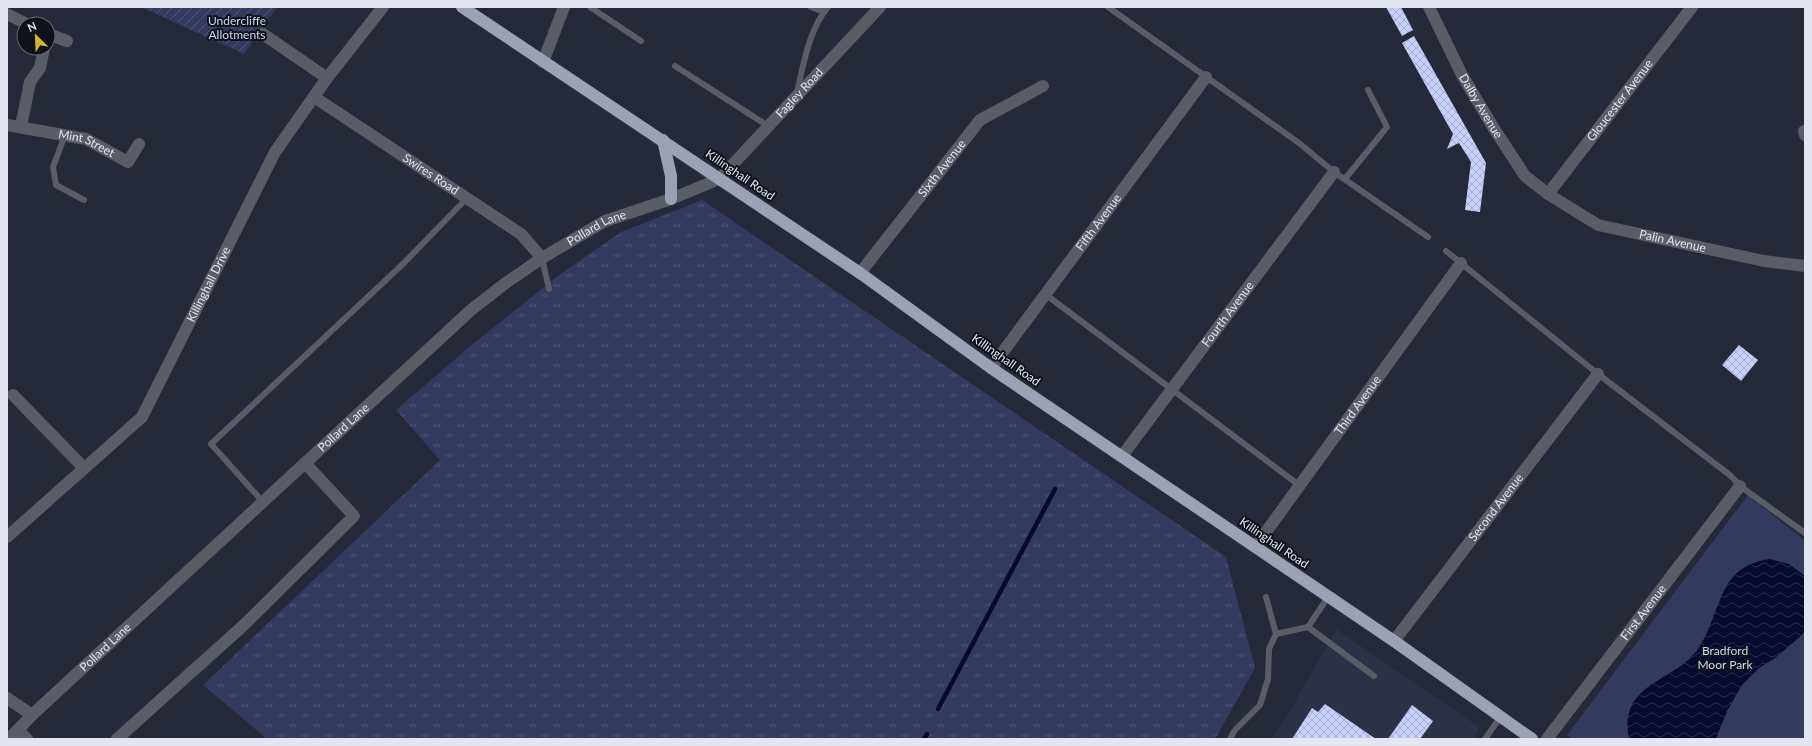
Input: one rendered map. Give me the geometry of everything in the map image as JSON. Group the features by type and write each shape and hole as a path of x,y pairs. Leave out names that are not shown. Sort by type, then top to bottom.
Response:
{"highway":[{"name":"Killinghall Road","path":"462,7 860,273 991,368 1394,641 1532,739"},
{"path":"663,140 671,176 671,199"}],"street":[{"name":"Killinghall Drive","path":"7,537 142,417 275,152 327,78 383,7"},
{"path":"543,62 564,7"},
{"name":"Fagley Road","path":"719,179 880,7"},
{"name":"Dalby Avenue","path":"1429,7 1462,75 1493,127 1525,176 1548,194"},
{"name":"Gloucester Avenue","path":"1548,194 1692,7"},
{"path":"7,14 16,18"},
{"path":"263,34 327,78"},
{"path":"56,37 67,41"},
{"path":"21,126 30,82 40,68 42,56"},
{"name":"Fifth Avenue","path":"991,368 1206,77"},
{"name":"Sixth Avenue","path":"860,273 980,120 1043,86"},
{"name":"Swires Road","path":"314,97 521,234 542,258"},
{"name":"Mint Street","path":"7,124 86,139 128,162 139,144"},
{"name":"Fourth Avenue","path":"1122,456 1334,172"},
{"name":"Pollard Lane","path":"9,739 32,715 471,310 503,284 542,258 606,221 671,199 719,179"},
{"name":"Palin Avenue","path":"1548,194 1598,225 1764,261 1805,266"},
{"name":"Third Avenue","path":"1254,547 1461,263"},
{"name":"Second Avenue","path":"1394,641 1598,374"},
{"path":"12,395 84,468"},
{"path":"117,739 245,624 354,516 305,463"},
{"name":"First Avenue","path":"1547,739 1740,486"},
{"path":"7,698 32,715"},
{"path":"18,730 27,739"}],"lane":[{"path":"590,7 641,41"},
{"path":"796,96 808,47 826,10 811,7"},
{"path":"1108,7 1299,143 1334,172 1428,237"},
{"path":"676,66 768,126"},
{"path":"1345,179 1386,127 1368,90"},
{"path":"64,135 52,167 56,185 84,200"},
{"path":"263,502 211,444 404,263 467,198"},
{"path":"1446,251 1598,374 1731,476 1740,486 1805,533"},
{"path":"542,258 549,289"},
{"path":"1045,294 1299,485"},
{"path":"1230,739 1235,730 1260,705 1268,679 1269,649 1276,634 1266,597"},
{"path":"1276,634 1308,627 1328,597"},
{"path":"1308,627 1374,676"},
{"path":"1485,739 1501,716"}],"shaded area":[{"path":"1336,629 1479,727 1474,739 1271,739 1286,718"}],"green space":[{"name":"Undercliffe Allotments","path":"141,7 277,7 244,54"},
{"path":"702,200 1226,557 1255,668 1215,739 267,739 203,685 440,460 396,410 474,343 559,275 621,232"},
{"name":"Bradford Moor Park","path":"1748,495 1805,541 1805,739 1572,739 1567,735"}],"water":[{"path":"1770,559 1789,564 1805,576 1805,630 1802,635 1775,658 1759,668 1742,685 1727,711 1716,739 1629,739 1628,720 1632,706 1640,694 1650,685 1688,660 1698,649 1706,635 1723,593 1730,581 1739,571 1752,563"}],"building":[{"path":"1386,7 1401,7 1413,30 1402,36"},
{"path":"1414,36 1486,163 1480,212 1465,210 1471,162 1459,143 1447,149 1453,134 1402,43"},
{"path":"1739,345 1758,360 1741,381 1722,365"},
{"path":"1325,704 1376,739 1292,739 1312,708 1318,712"},
{"path":"1412,705 1433,721 1420,739 1388,739"}],"waterway":[{"path":"938,709 1055,489"},
{"path":"924,739 927,734"}]}
